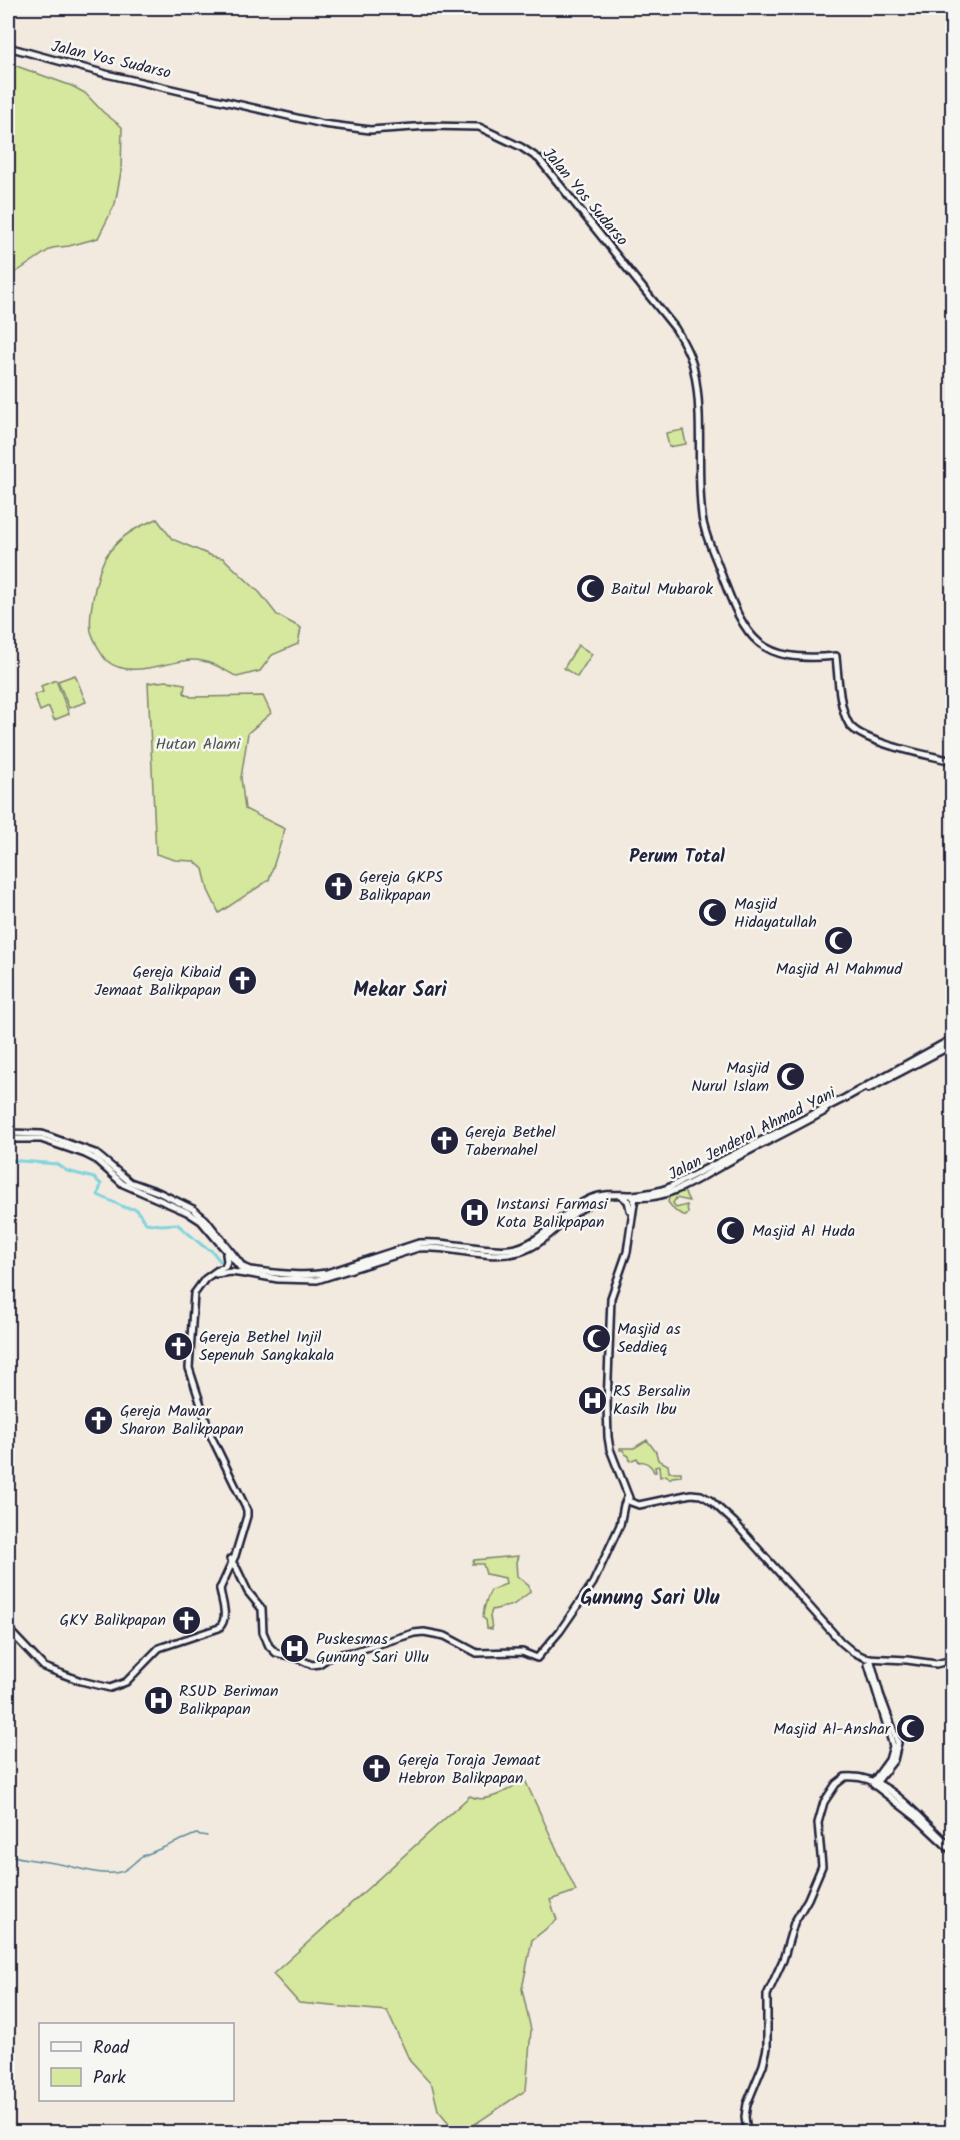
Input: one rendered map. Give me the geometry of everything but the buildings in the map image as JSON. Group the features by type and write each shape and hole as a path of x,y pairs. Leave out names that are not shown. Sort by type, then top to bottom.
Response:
{"main road":[{"name":"Jalan Yos Sudarso","path":"8,47 106,74 323,124 370,130 429,126 479,128 534,155 675,328 685,345 694,371 698,408 702,518 741,622 753,638 776,652 801,658 836,656 844,711 854,729 873,740 952,761"},
{"name":"Jalan Jenderal Ahmad Yani","path":"234,1267 295,1275 316,1274 327,1273 419,1243 433,1242 487,1249 510,1249 526,1244 580,1204 601,1195 649,1193 668,1188 835,1103 952,1039"},
{"name":"Jalan Jenderal Ahmad Yani","path":"234,1267 249,1275 317,1280 418,1248 434,1247 489,1255 513,1254 527,1250 594,1201 610,1197 642,1199 684,1186 952,1045"},
{"path":"8,1133 42,1134 95,1153 130,1182 158,1192 201,1221 226,1252 234,1267"},
{"path":"8,1139 41,1139 85,1154 123,1184 180,1206 206,1220 233,1253 234,1267"},
{"path":"623,1197 631,1208 624,1251 608,1298 605,1417 608,1452 628,1499 642,1504 691,1494 701,1495 714,1503 871,1672"},
{"path":"230,1562 262,1610 263,1632 269,1646 276,1653 307,1662 319,1662 333,1653 357,1650 414,1633 428,1632 445,1636 477,1653 522,1652 537,1658 560,1631 593,1583 628,1499 611,1453 608,1437 608,1364 611,1298 627,1252 635,1197"},
{"path":"226,1252 227,1260 234,1267 249,1275"},
{"path":"233,1253 234,1267"},
{"path":"8,1629 44,1667 81,1681 113,1688 126,1682 159,1648 219,1628 223,1624 225,1616 220,1588 237,1548 247,1510 211,1436 189,1368 194,1294 202,1282 219,1272 234,1267"},
{"path":"853,1652 868,1658 907,1659 936,1664 952,1660"},
{"path":"868,1658 871,1672 898,1743 894,1760 876,1782"},
{"path":"871,1672 881,1658"},
{"path":"747,2133 745,2117 747,2104 763,2065 767,2048 767,1995 783,1960 794,1923 808,1899 822,1866 819,1817 824,1802 836,1784 843,1777 852,1776 876,1782 918,1814 952,1849"}],"green space":[{"path":"8,63 72,86 85,93 103,112 122,127 121,172 115,204 98,238 52,248 12,275 8,267"},
{"path":"683,430 686,444 669,447 666,433"},
{"path":"157,519 172,539 212,556 223,558 260,593 277,615 301,628 298,644 272,655 260,671 237,677 215,665 197,660 125,669 106,660 93,638 90,623 101,567 109,552 120,540 137,528"},
{"path":"578,645 592,654 577,677 564,668"},
{"path":"75,675 86,702 69,708 58,681"},
{"path":"56,680 69,714 54,720 49,707 40,711 34,695 43,692 41,686"},
{"name":"Hutan Alami","path":"167,681 185,684 184,693 191,697 263,696 271,713 248,733 241,778 245,809 285,829 269,880 219,913 208,890 203,869 194,861 175,860 156,854 148,683"},
{"path":"684,1191 689,1201 676,1198 673,1203 676,1208 687,1205 686,1216 675,1211 668,1202 669,1197"},
{"path":"647,1440 656,1452 658,1460 668,1465 669,1472 681,1472 681,1476 670,1479 666,1475 660,1477 659,1466 655,1467 656,1472 654,1472 648,1464 639,1462 637,1458 630,1461 629,1456 620,1450 620,1448 634,1448"},
{"path":"518,1556 517,1576 529,1586 530,1592 513,1605 492,1610 490,1616 492,1629 487,1628 486,1620 483,1618 487,1600 491,1590 506,1584 505,1578 486,1574 483,1564 472,1564 474,1560"},
{"path":"524,1778 576,1891 550,1900 557,1920 532,1940 522,1989 531,2030 526,2090 463,2132 452,2132 448,2122 438,2110 432,2085 410,2061 387,2011 299,2003 273,1974 470,1796 484,1799 491,1797 513,1787"}],"waterway":[{"path":"8,1160 57,1164 67,1171 94,1178 101,1184 98,1195 126,1208 136,1209 146,1223 177,1224 212,1251 220,1261"},
{"path":"8,1854 95,1872 112,1873 123,1871 143,1856 196,1834 207,1836"}],"place":[{"name":"Baitul Mubarok","path":"590,589"},
{"name":"Gereja GKPS Balikpapan","path":"338,886"},
{"name":"Masjid Hidayatullah","path":"713,913"},
{"name":"Masjid Al Mahmud","path":"839,941"},
{"name":"Gereja Kibaid Jemaat Balikpapan","path":"242,981"},
{"name":"Masjid Nurul Islam","path":"790,1077"},
{"name":"Gereja Bethel Tabernahel","path":"444,1141"},
{"name":"Instansi Farmasi Kota Balikpapan","path":"475,1213"},
{"name":"Masjid Al Huda","path":"731,1231"},
{"name":"Masjid as Seddieq","path":"596,1338"},
{"name":"Gereja Bethel Injil Sepenuh Sangkakala","path":"178,1346"},
{"name":"RS Bersalin Kasih Ibu","path":"592,1400"},
{"name":"Gereja Mawar Sharon Balikpapan","path":"99,1420"},
{"name":"GKY Balikpapan","path":"187,1620"},
{"name":"Puskesmas Gunung Sari Ullu","path":"295,1648"},
{"name":"RSUD Beriman Balikpapan","path":"158,1700"},
{"name":"Masjid Al-Anshar","path":"911,1729"},
{"name":"Gereja Toraja Jemaat Hebron Balikpapan","path":"377,1769"}],"district":[{"name":"Perum Total","path":"677,857"},
{"name":"Mekar Sari","path":"400,991"},
{"name":"Gunung Sari Ulu","path":"650,1599"}]}
